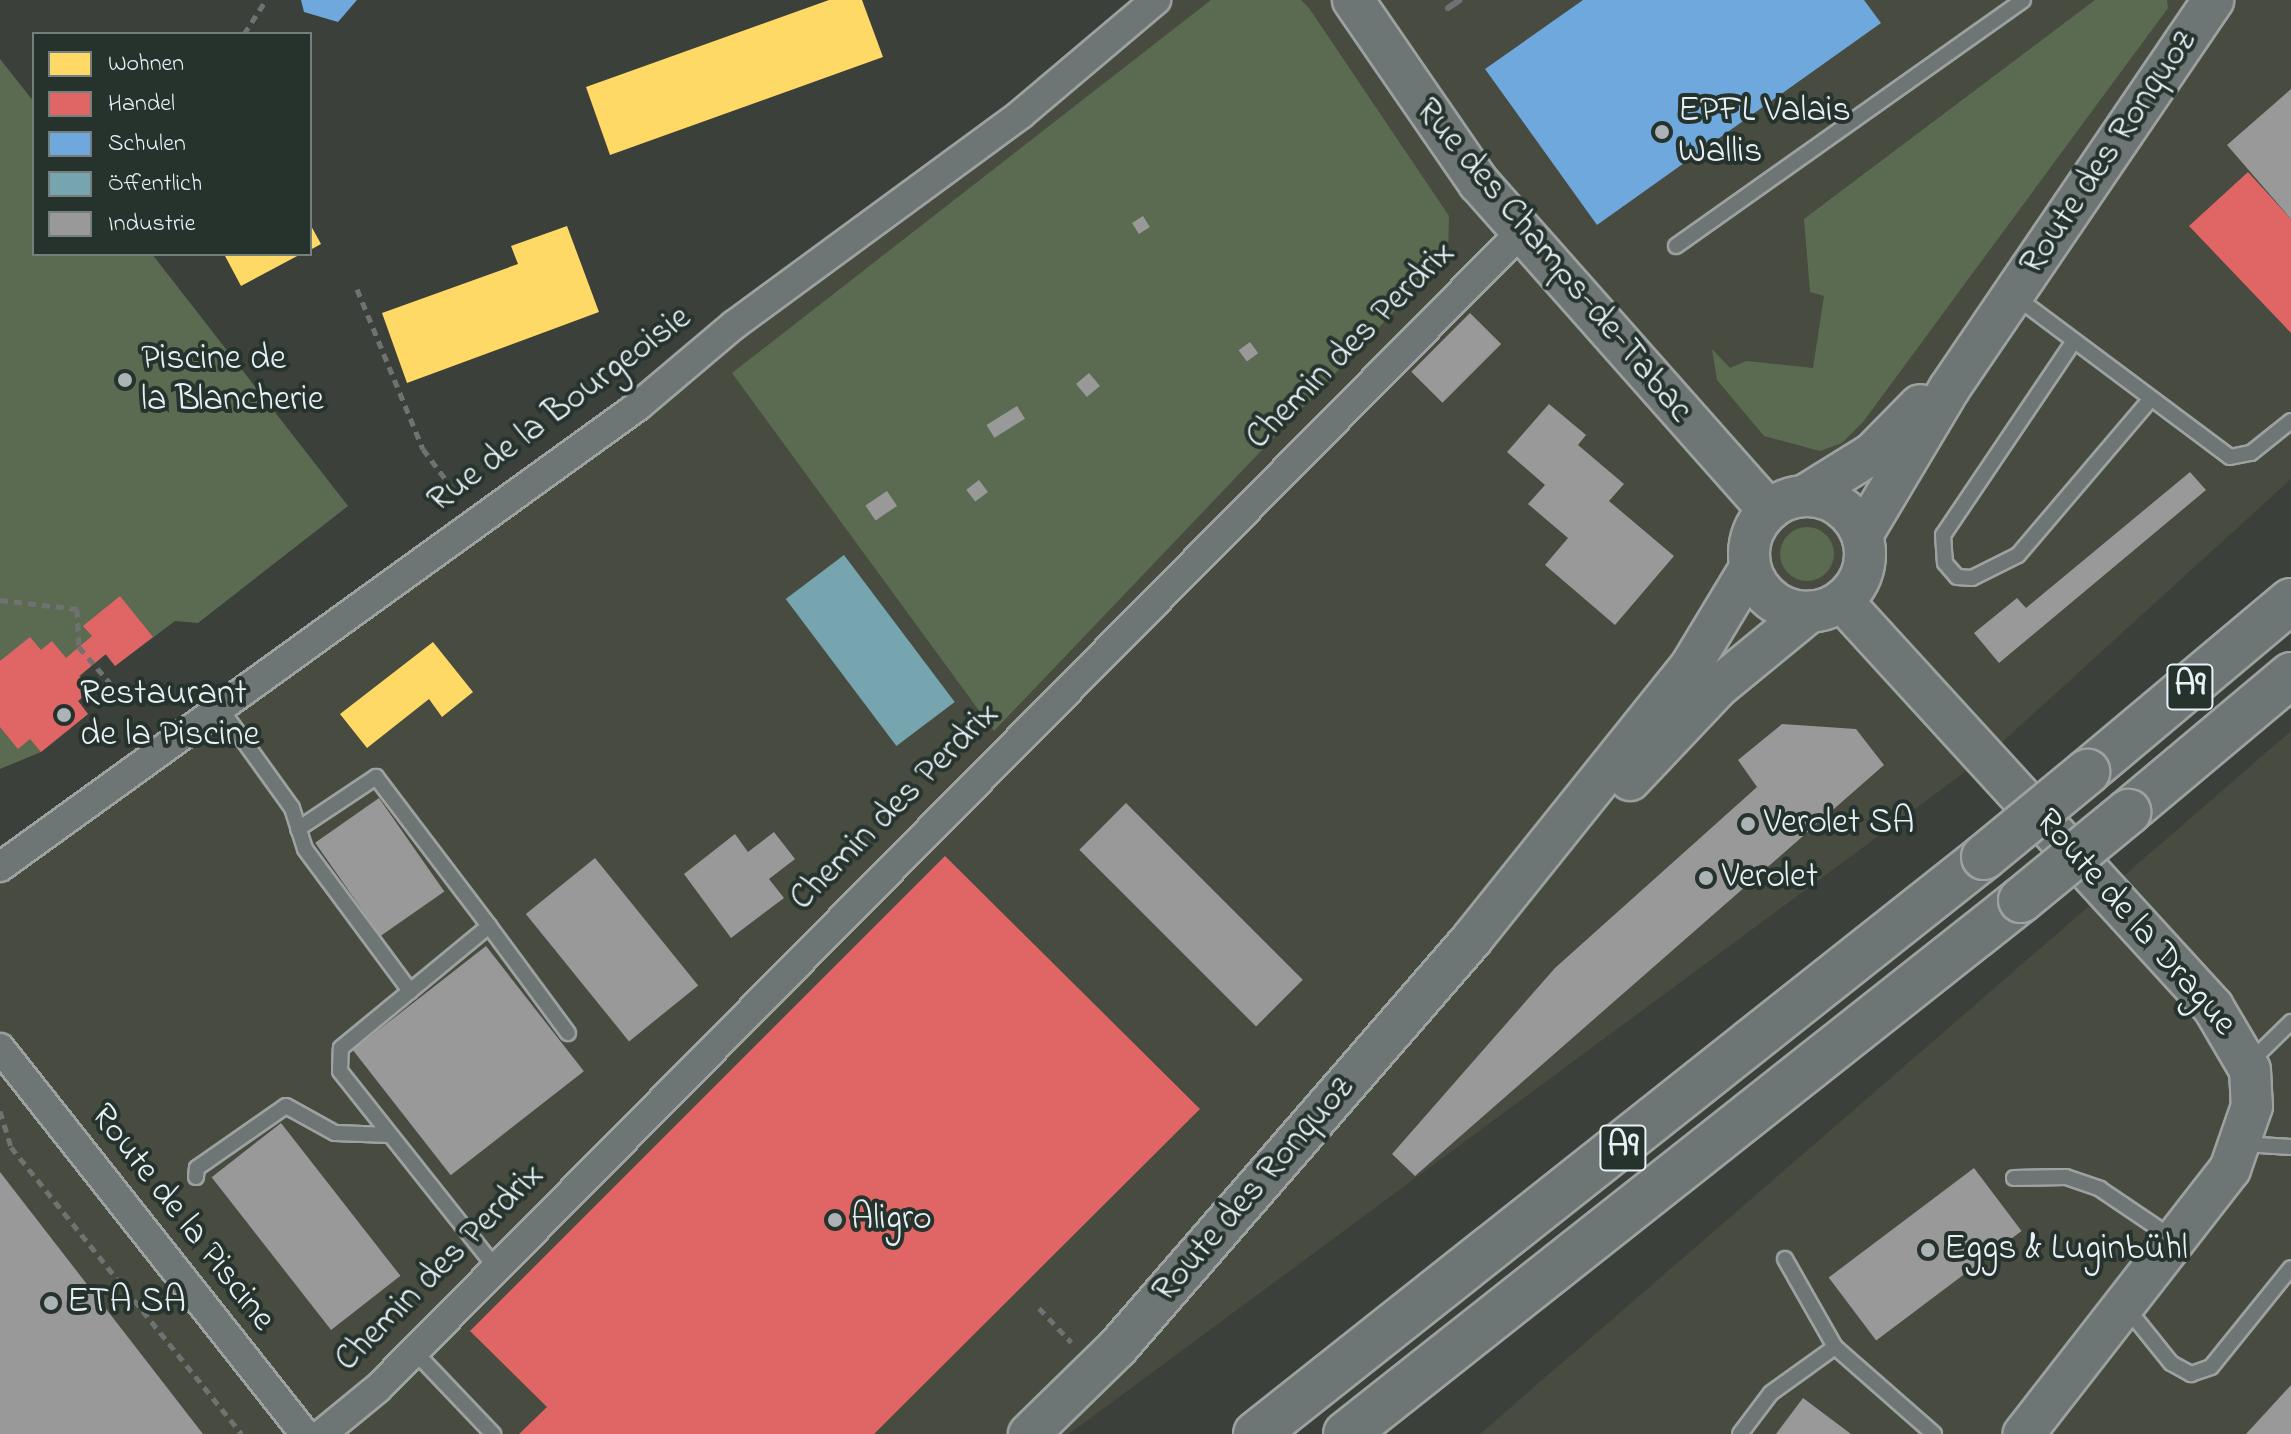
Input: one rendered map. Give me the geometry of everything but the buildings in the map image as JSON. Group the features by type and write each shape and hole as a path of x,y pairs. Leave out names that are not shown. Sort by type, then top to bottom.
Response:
{"highway":[{"name":"A9","path":"1256,1434 1984,857 2291,601"},
{"name":"A9","path":"1346,1434 2021,900 2291,675"}],"street":[{"name":"Rue de la Bourgeoisie","path":"0,867 218,704 638,406 734,325 1021,114 1156,0"},
{"name":"Rue des Champs-de-Tabac","path":"1353,0 1439,132 1521,232 1786,503"},
{"name":"Route des Ronquoz","path":"1862,535 2009,300 2213,0"},
{"name":"Chemin des Perdrix","path":"322,1434 449,1316 1521,232"},
{"name":"Route des Ronquoz","path":"1786,503 1842,476 1900,428 2009,300"},
{"path":"1786,503 1844,509 1862,535 1861,576 1825,606 1771,601 1750,568 1751,536 1786,503"},
{"name":"Route des Ronquoz","path":"1029,1434 1118,1347 1472,939 1692,664 1750,568"},
{"name":"Route des Ronquoz","path":"1472,939 1719,686 1825,606"},
{"name":"Route de la Drague","path":"1825,606 2213,1007 2248,1063 2252,1106 2242,1144 2177,1242 2024,1434"},
{"name":"Route de la Piscine","path":"0,1048 305,1434"}],"lane":[{"path":"1676,246 2023,0"},
{"path":"2009,300 2074,341 2230,457 2251,453 2291,421"},
{"path":"2074,341 1943,535 1945,563 1957,577 1972,578 2018,555 2150,400"},
{"path":"218,704 292,808 305,849 410,991"},
{"path":"298,829 376,777 568,1033"},
{"path":"489,926 341,1048 338,1059 390,1135 496,1268"},
{"path":"2248,1063 2291,1022"},
{"path":"196,1177 197,1168 286,1106 335,1133 390,1135"},
{"path":"2242,1144 2291,1147"},
{"path":"2014,1178 2066,1177 2100,1189 2177,1242"},
{"path":"1785,1259 1835,1347 1934,1434"},
{"path":"2126,1307 2171,1363 2191,1374 2211,1367 2291,1268"},
{"path":"1740,1434 1771,1393 1835,1347"},
{"path":"414,1351 493,1434"}],"path":[{"path":"245,32 266,0"},
{"path":"357,289 423,449 459,497"},
{"path":"0,600 77,609 79,647 122,697"},
{"path":"0,1111 11,1147 242,1434"},
{"path":"1039,1308 1081,1351"}],"shaded area":[{"path":"1156,0 2291,0 2291,479 1988,755 1069,1434 0,1434 0,867"},
{"path":"2291,731 2291,1434 1480,1434"}],"green space":[{"path":"1211,0 1301,0 1309,8 1449,216 1448,255 994,731 732,373"},
{"path":"2095,0 2167,0 2168,8 1863,422 1842,443 1820,451 1764,436 1717,380 1712,349 1730,368 1746,361 1813,368 1824,296 1810,292 1804,219"},
{"name":"Piscine de la Blancherie","path":"0,59 32,99 32,256 154,256 348,506 198,623 175,621 115,666 105,654 80,676 91,690 78,701 88,714 41,752 0,769"},
{"path":"1807,527 1826,535 1834,554 1826,573 1807,581 1788,573 1780,554 1788,535"}],"railway":[{"path":"1448,8 1460,0"}],"place":[{"name":"EPFL Valais Wallis","path":"1662,132"},
{"name":"Piscine de la Blancherie","path":"125,380"},
{"name":"Restaurant de la Piscine","path":"64,715"},
{"name":"Verolet SA","path":"1748,824"},
{"name":"Verolet","path":"1706,878"},
{"name":"Aligro","path":"835,1220"},
{"name":"Eggs & Luginbühl","path":"1928,1250"},
{"name":"ETA SA","path":"51,1303"}]}
